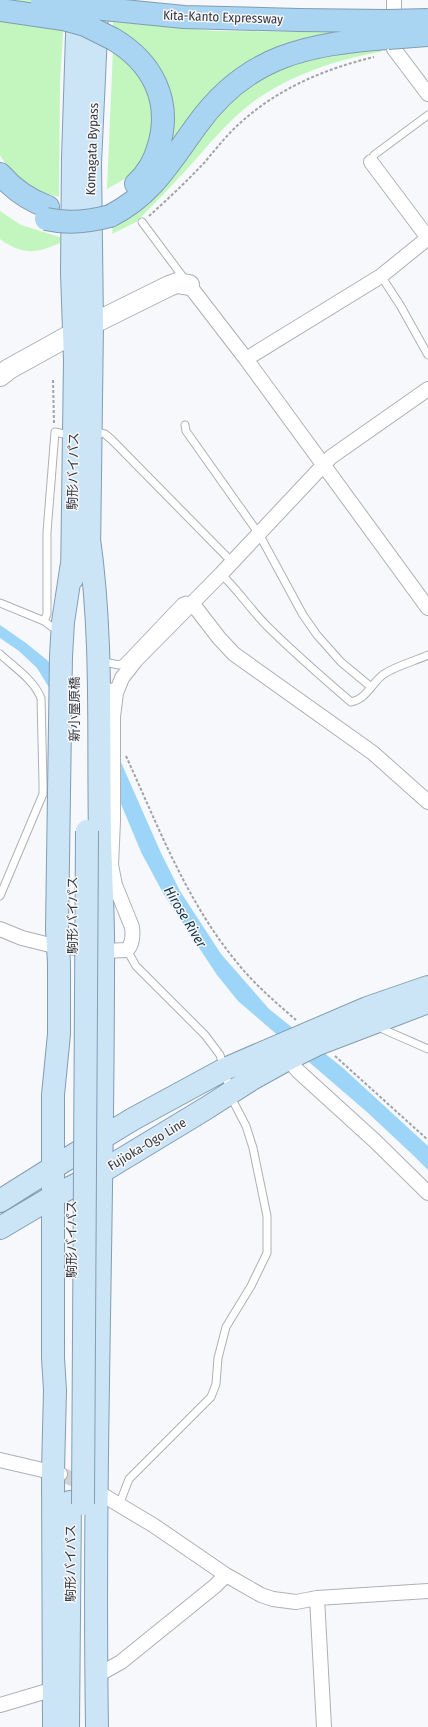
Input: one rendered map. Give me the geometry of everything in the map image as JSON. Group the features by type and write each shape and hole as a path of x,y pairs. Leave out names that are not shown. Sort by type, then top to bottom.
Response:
{"highway":[{"name":"Kita-Kanto Expressway","path":"19,0 106,5 184,17 299,20 385,38 428,20"},
{"path":"0,10 63,19 85,25 126,47 137,56 154,79 160,95 163,110 163,125 157,153 149,169 140,180 109,210"},
{"path":"0,192 19,207 47,213 98,207 109,210 124,209 143,195 166,169 210,106 225,91 256,68 295,52 321,46 350,41 428,35"},
{"path":"0,174 19,193 33,201 47,213"}],"main road":[{"name":"駒形バイパス","path":"80,0 77,35 73,158 72,273 83,328 89,539 103,697"},
{"name":"駒形バイパス","path":"67,662 90,162 106,5"},
{"name":"新小屋原橋","path":"67,662 67,746"},
{"name":"新小屋原橋","path":"86,768 103,697"},
{"path":"98,1727 85,1496 102,1138 103,951 107,813 103,697"},
{"name":"駒形バイパス","path":"67,746 80,831"},
{"path":"54,1727 52,1692 58,1473 53,1358 53,1095 59,1034 58,945 67,746"},
{"name":"駒形バイパス","path":"83,1727 85,1496 80,831 86,768"},
{"path":"286,1054 367,1008 428,987"},
{"path":"314,1039 374,1022 428,1002"},
{"name":"Fujioka-Ogo Line","path":"0,1201 133,1119 225,1069 286,1054"},
{"name":"Fujioka-Ogo Line","path":"1,1227 54,1196 101,1172 231,1093 286,1054"},
{"path":"102,1094 109,1108 116,1114 133,1119"},
{"name":"駒形バイパス","path":"68,1727 85,1496"}],"street":[{"path":"394,0 394,50 428,94"},
{"path":"246,359 381,276 428,238 371,162"},
{"path":"0,376 9,369 83,328 173,284 183,283 189,285 324,464 428,608"},
{"path":"103,697 122,678 136,660 221,574 331,457 428,389"},
{"path":"192,603 219,638 234,654 372,753 428,802"},
{"path":"0,929 22,938 41,943 103,951 127,950 130,947 133,934 132,927 112,875 107,813"},
{"path":"286,1054 298,1071 375,1141 428,1193"},
{"path":"0,1460 58,1473"},
{"path":"85,1496 119,1505 153,1525 226,1574 273,1599 296,1602 317,1598 428,1591"},
{"path":"96,1672 105,1671 121,1662 216,1586 226,1574"},
{"path":"317,1598 324,1727"},
{"path":"0,1705 44,1692 52,1692"}],"lane":[{"path":"371,162 374,155 428,115"},
{"path":"142,222 189,285"},
{"path":"381,276 400,305 428,355"},
{"path":"185,425 186,431 259,534 303,615 341,662 371,687"},
{"path":"44,621 47,614 46,532 55,432 64,434"},
{"path":"98,432 105,434 112,440 232,562"},
{"path":"221,574 233,585 267,626 351,702 356,702 384,674 428,655"},
{"path":"110,663 119,665 123,663 181,602 186,600 192,603"},
{"path":"1,604 44,621 52,627"},
{"path":"0,654 37,688 41,698 43,784 42,794 0,896"},
{"path":"119,1505 130,1479 211,1397 216,1384 218,1358 226,1327 251,1286 267,1253 267,1216 253,1148 246,1126 231,1093 223,1060 216,1048 136,966 127,950"},
{"path":"374,1022 378,1027 428,1049"}],"path":[{"path":"142,222 168,199 203,163 227,135 266,102 303,81 346,64 385,38"},
{"path":"53,380 55,432"},
{"path":"126,755 171,855 212,928 235,961 314,1039 428,1140"}],"green space":[{"path":"0,0 65,0 60,83 59,197 41,191 25,183 11,171 0,155"},
{"path":"113,22 216,31 342,32 298,44 164,157 169,118 112,30"},
{"path":"380,46 381,52 363,55 308,72 273,89 257,99 229,123 136,222 112,234 113,226 202,133 229,101 270,73 293,64 329,54"},
{"path":"113,49 126,59 147,86 155,114 146,155 137,168 123,180 107,189"},
{"path":"0,211 21,225 60,237 60,243 36,251 15,248 0,239"}],"water":[{"name":"Hirose River","path":"0,625 47,660 66,681 120,760 161,853 180,891 221,954 269,1009 343,1068 428,1146 428,1170 367,1112 238,1001 217,975 163,893 141,852 121,804 37,668 19,651 0,638"}],"pier":[{"path":"50,660 93,713 93,763 49,693"}],"tunnel":[{"path":"63,1475 90,1487"}]}
